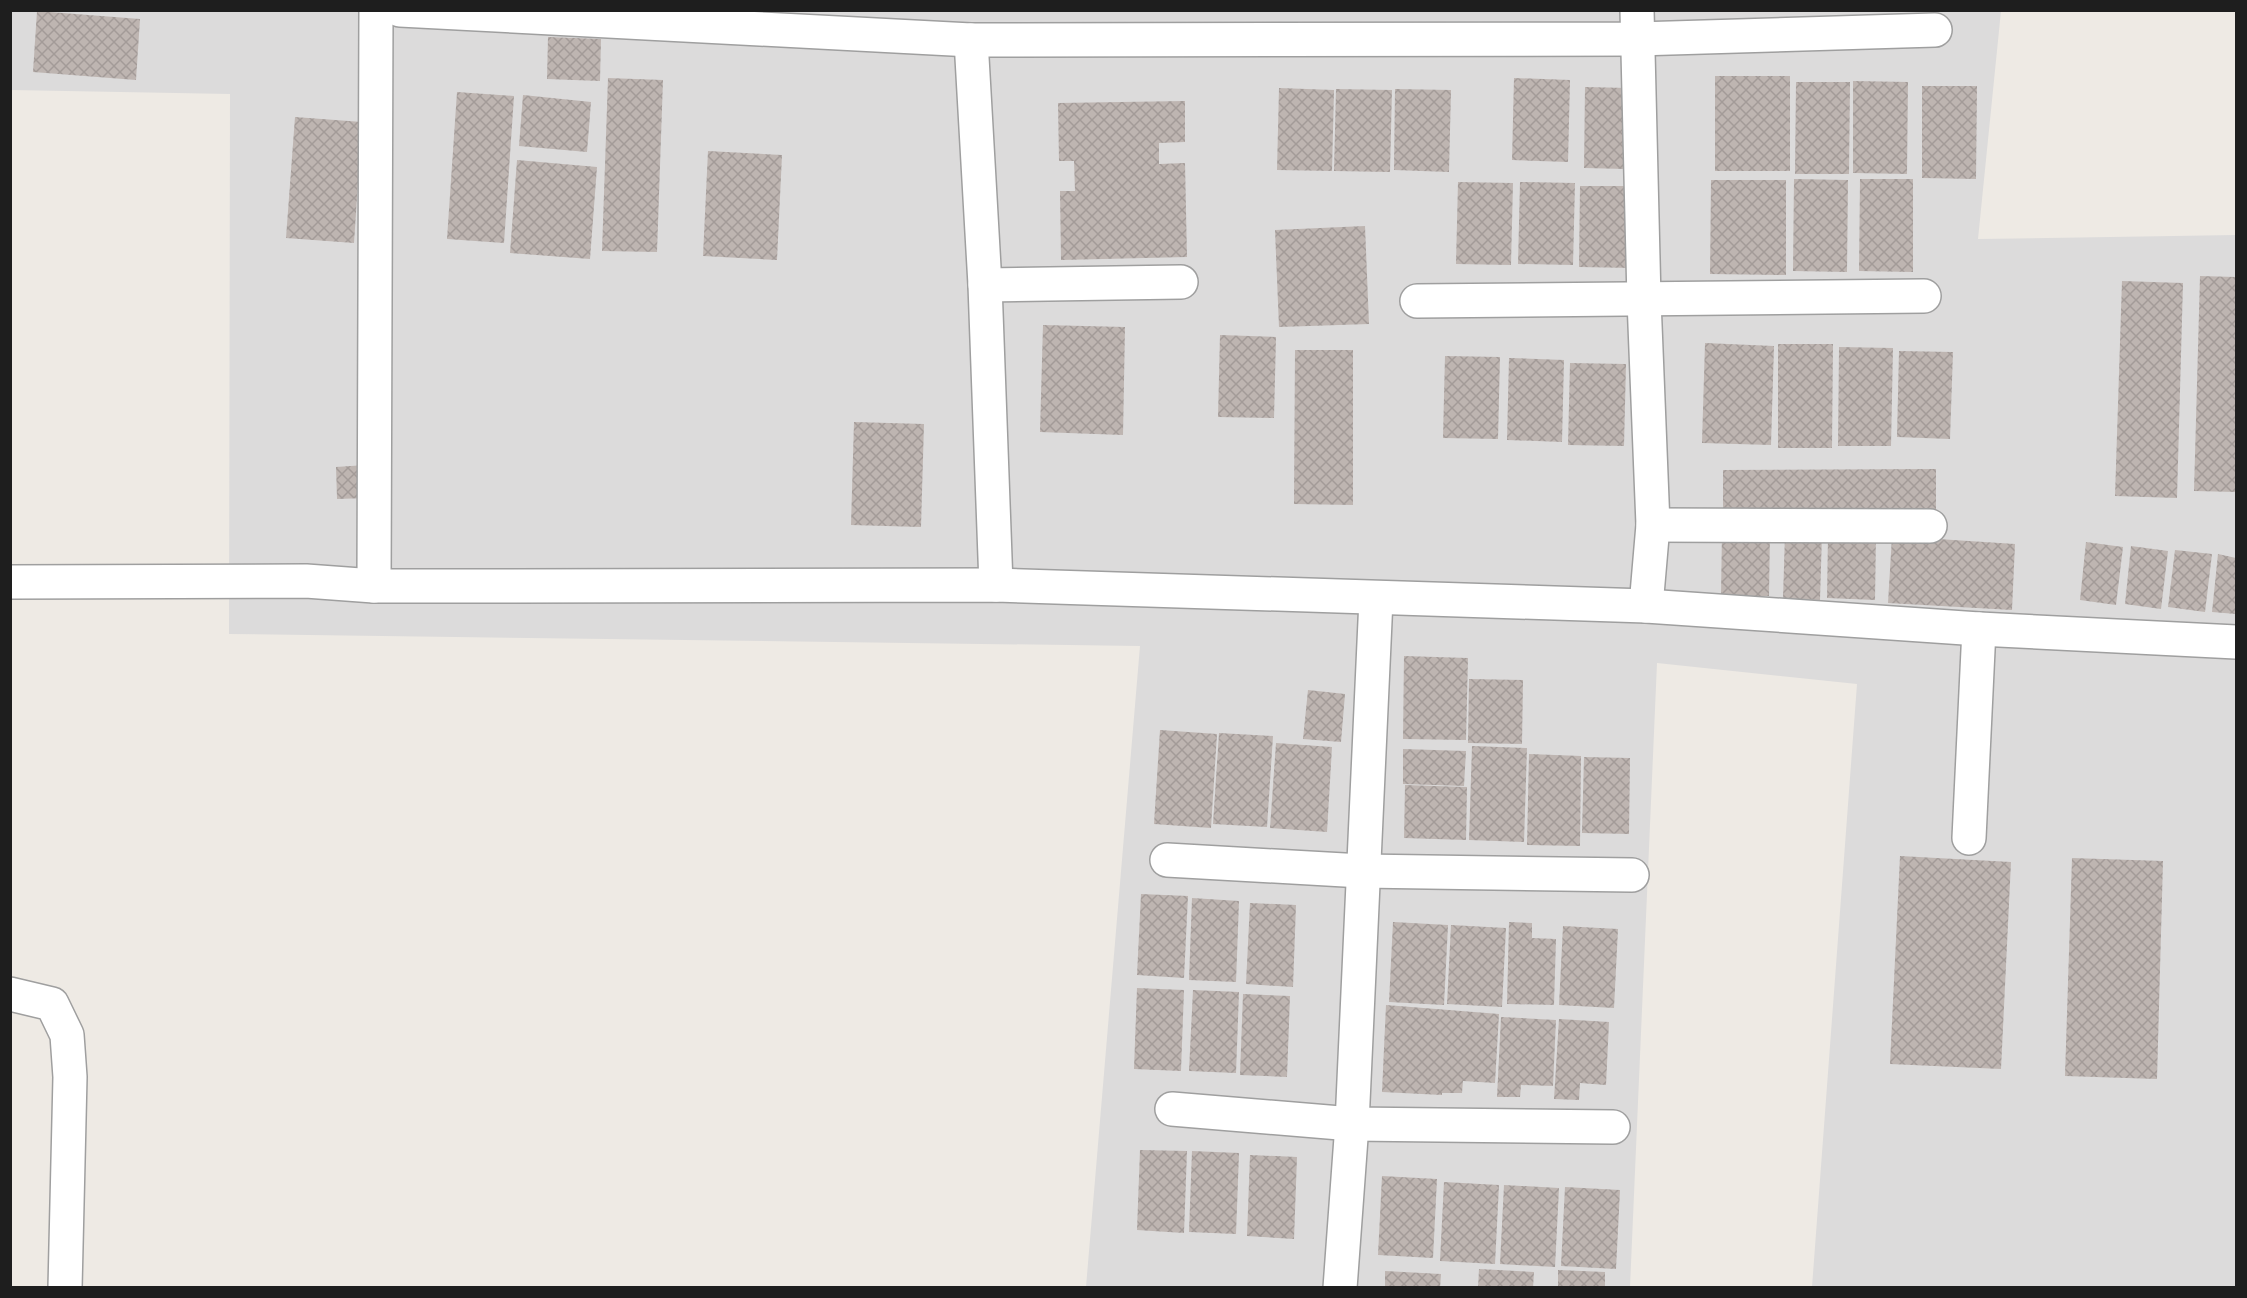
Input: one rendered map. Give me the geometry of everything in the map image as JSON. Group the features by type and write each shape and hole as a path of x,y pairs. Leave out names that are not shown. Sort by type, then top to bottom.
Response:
{"street":[{"path":"374,586 376,10"},
{"path":"400,10 971,40 1637,25 1935,30"},
{"path":"1637,25 1653,525 1646,606"},
{"path":"971,40 985,285 996,585"},
{"path":"985,285 1181,282"},
{"path":"1417,301 1924,296"},
{"path":"1653,525 1930,526"},
{"path":"10,582 306,581 374,586 996,585 1646,606 1979,629 2236,642"},
{"path":"1341,1287 1352,1124 1376,599"},
{"path":"1969,838 1979,629"},
{"path":"1167,860 1362,871 1632,875"},
{"path":"10,994 52,1004 68,1035 70,1077 65,1287"},
{"path":"1172,1108 1352,1124 1613,1127"}],"shaded area":[{"path":"11,10 2001,11 1978,239 2236,235 2236,1287 1812,1287 1857,684 1657,663 1630,1287 1086,1287 1140,646 229,634 230,94 11,90"}],"building":[{"path":"37,11 140,19 136,80 33,72"},
{"path":"548,37 601,39 600,81 547,79"},
{"path":"1715,76 1790,76 1790,171 1715,171"},
{"path":"608,78 663,80 657,252 602,251"},
{"path":"1514,78 1570,80 1568,162 1512,160"},
{"path":"1853,81 1908,82 1907,174 1853,173"},
{"path":"1796,82 1850,82 1849,174 1795,174"},
{"path":"1922,86 1977,86 1976,179 1922,178"},
{"path":"1585,87 1628,88 1626,169 1584,168"},
{"path":"1279,88 1334,90 1332,171 1277,170"},
{"path":"1336,89 1392,90 1390,172 1334,171"},
{"path":"1395,89 1451,90 1449,172 1394,170"},
{"path":"457,92 514,96 504,243 447,239"},
{"path":"523,95 591,102 587,152 519,146"},
{"path":"1185,101 1185,142 1159,143 1159,164 1185,163 1187,257 1061,260 1060,191 1075,191 1074,161 1059,161 1058,103"},
{"path":"295,117 362,122 354,243 286,238"},
{"path":"708,151 782,155 777,260 703,256"},
{"path":"517,160 597,167 590,259 510,253"},
{"path":"1794,179 1848,180 1847,272 1793,271"},
{"path":"1860,179 1913,179 1913,272 1859,271"},
{"path":"1711,180 1786,180 1786,275 1710,274"},
{"path":"1458,182 1513,183 1511,265 1456,264"},
{"path":"1520,182 1575,183 1573,265 1518,264"},
{"path":"1580,186 1633,186 1633,268 1579,267"},
{"path":"1365,226 1369,324 1279,327 1275,230"},
{"path":"2200,276 2236,277 2236,492 2194,491"},
{"path":"2122,281 2183,283 2177,498 2115,496"},
{"path":"1043,325 1125,327 1123,435 1040,432"},
{"path":"1220,335 1276,337 1274,418 1218,417"},
{"path":"1705,343 1774,346 1771,445 1702,443"},
{"path":"1778,344 1833,344 1832,448 1778,448"},
{"path":"1839,347 1893,348 1891,446 1838,446"},
{"path":"1295,350 1353,350 1353,505 1294,504"},
{"path":"1899,351 1953,352 1950,439 1897,437"},
{"path":"1445,356 1500,357 1498,439 1443,438"},
{"path":"1509,358 1564,360 1562,442 1507,440"},
{"path":"1570,363 1626,364 1624,446 1568,445"},
{"path":"854,422 924,424 921,527 851,525"},
{"path":"366,465 367,498 337,499 336,467"},
{"path":"1936,469 1936,515 1723,516 1723,470"},
{"path":"1722,531 1770,532 1769,596 1721,596"},
{"path":"1785,533 1822,534 1820,600 1783,599"},
{"path":"1828,534 1876,534 1875,600 1827,598"},
{"path":"1892,536 2015,544 2012,610 1888,603"},
{"path":"2086,542 2123,547 2116,605 2080,600"},
{"path":"2131,546 2168,551 2161,609 2125,604"},
{"path":"2175,550 2212,554 2205,612 2168,607"},
{"path":"2218,554 2236,558 2236,614 2212,612"},
{"path":"1404,656 1468,658 1466,740 1403,739"},
{"path":"1469,679 1523,680 1522,744 1468,743"},
{"path":"1308,690 1345,694 1341,742 1303,739"},
{"path":"1160,730 1217,734 1211,828 1154,824"},
{"path":"1219,733 1273,736 1267,827 1213,824"},
{"path":"1276,743 1332,747 1327,832 1270,828"},
{"path":"1472,746 1527,748 1524,842 1469,840"},
{"path":"1403,749 1466,751 1464,786 1403,784"},
{"path":"1529,754 1581,756 1580,846 1527,845"},
{"path":"1584,757 1630,758 1629,834 1582,833"},
{"path":"1405,785 1467,787 1466,840 1404,838"},
{"path":"1900,856 2011,862 2001,1069 1890,1064"},
{"path":"2072,858 2163,861 2157,1079 2065,1076"},
{"path":"1141,894 1188,896 1184,978 1137,975"},
{"path":"1192,898 1239,901 1236,982 1189,980"},
{"path":"1250,903 1296,905 1293,987 1246,984"},
{"path":"1393,922 1448,925 1444,1005 1389,1002"},
{"path":"1509,922 1532,923 1532,938 1556,939 1554,1005 1507,1004"},
{"path":"1451,925 1506,928 1502,1007 1447,1004"},
{"path":"1563,926 1618,929 1614,1008 1559,1005"},
{"path":"1137,988 1184,990 1181,1071 1134,1069"},
{"path":"1193,990 1239,992 1236,1073 1189,1071"},
{"path":"1243,994 1290,996 1287,1077 1240,1075"},
{"path":"1386,1005 1499,1014 1495,1083 1463,1081 1462,1093 1442,1093 1442,1095 1382,1092"},
{"path":"1501,1017 1556,1020 1553,1086 1521,1085 1520,1097 1497,1097"},
{"path":"1559,1019 1609,1022 1606,1085 1580,1083 1579,1100 1554,1099"},
{"path":"1140,1150 1187,1151 1184,1233 1137,1230"},
{"path":"1192,1151 1239,1153 1236,1234 1189,1232"},
{"path":"1250,1155 1297,1157 1294,1239 1247,1236"},
{"path":"1382,1176 1437,1179 1433,1258 1378,1255"},
{"path":"1444,1182 1499,1185 1495,1264 1440,1261"},
{"path":"1504,1185 1559,1188 1555,1267 1500,1264"},
{"path":"1565,1187 1620,1190 1616,1269 1561,1266"},
{"path":"1479,1269 1534,1272 1533,1288 1478,1288"},
{"path":"1558,1270 1605,1272 1605,1288 1558,1288"},
{"path":"1385,1271 1441,1274 1440,1288 1385,1288"}]}
